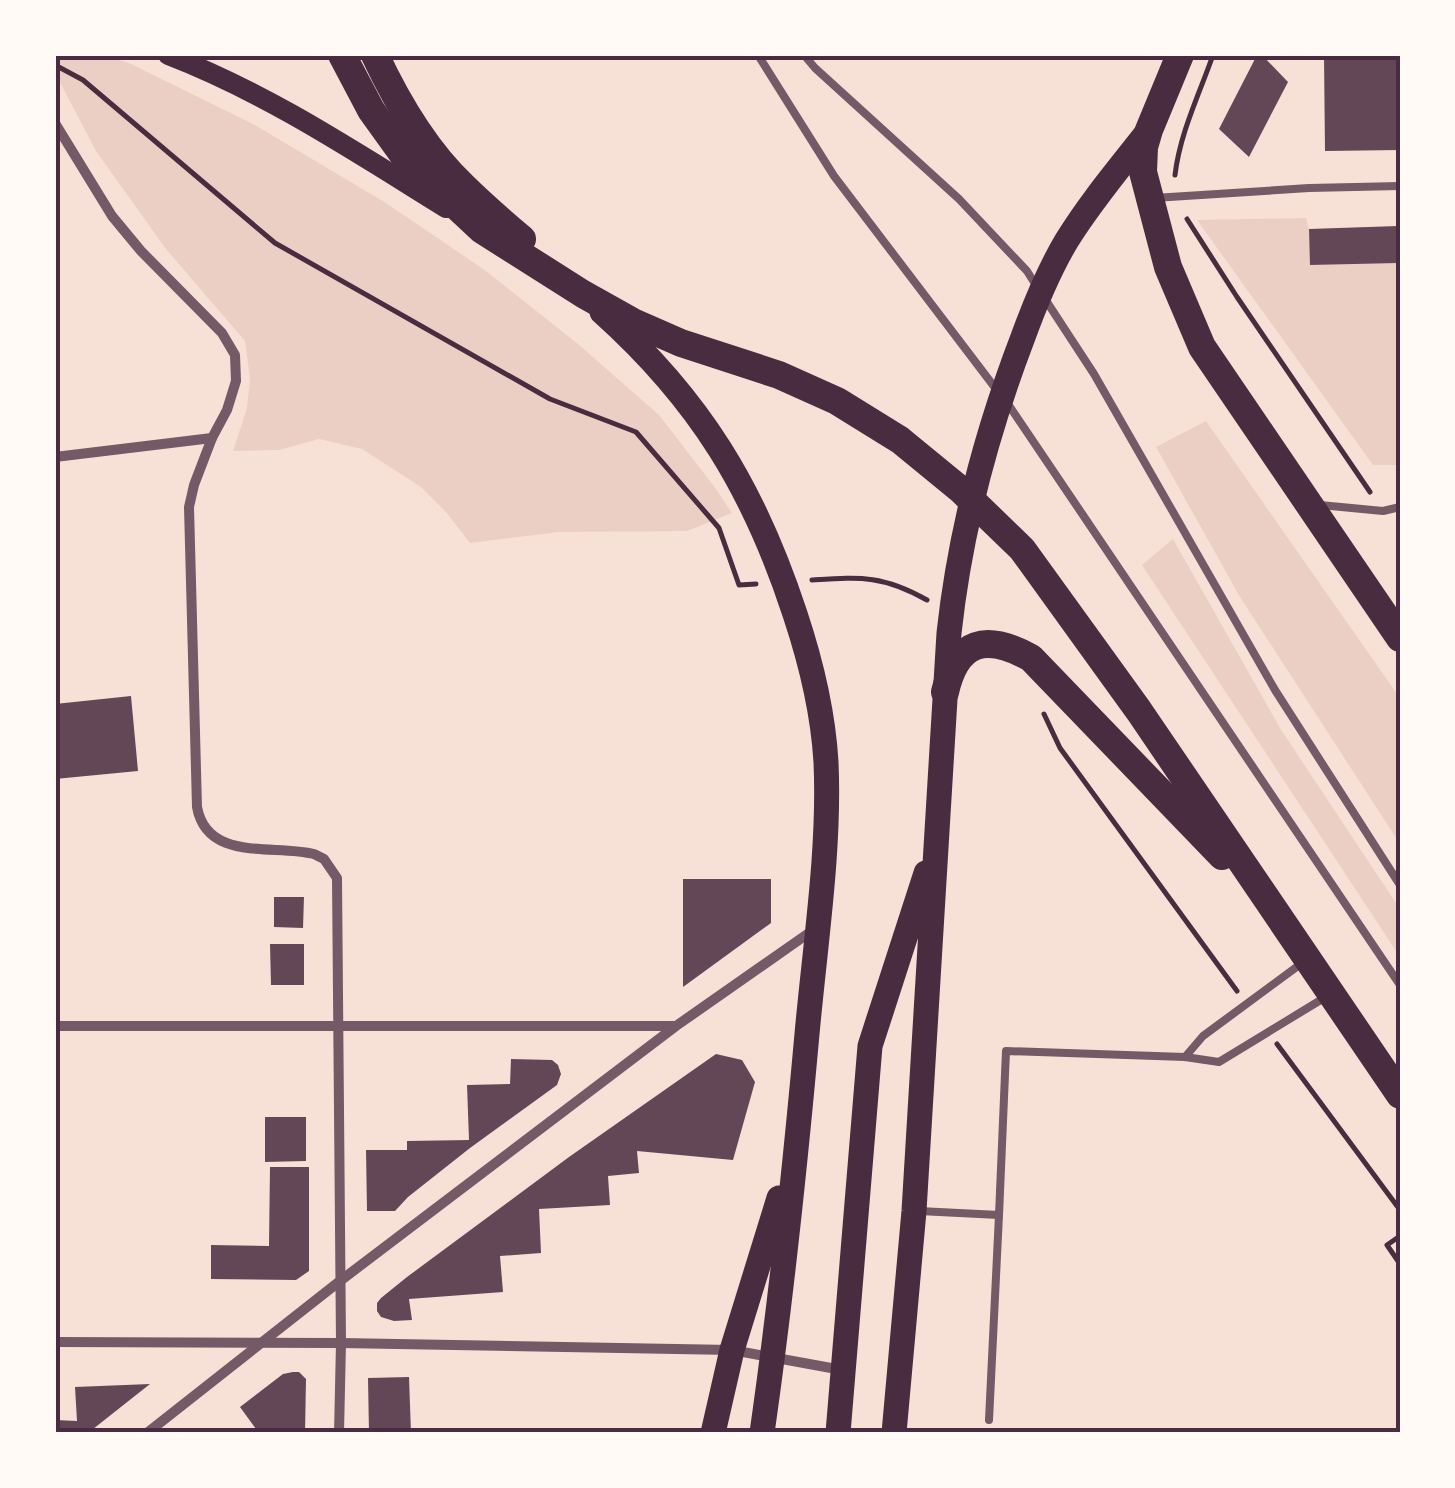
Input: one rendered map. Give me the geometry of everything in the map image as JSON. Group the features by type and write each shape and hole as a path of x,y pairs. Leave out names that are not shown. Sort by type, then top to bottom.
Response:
{"highway":[{"path":"342,55 371,110 408,160 482,230 633,322 681,343 779,375 838,401 900,440 1022,548 1139,710 1400,1095"},
{"path":"374,55 420,136 460,184 583,294"},
{"path":"1180,55 1144,147 1143,172 1163,198 1168,267 1202,347 1400,638"},
{"path":"944,692 955,662 977,645 1011,647 1031,658 1282,918"}],"main road":[{"path":"168,55 311,125 482,230"},
{"path":"894,1433 914,1211 944,692 951,617 973,502 1002,396 1040,293 1066,242 1149,130"},
{"path":"583,294 638,344 698,416 740,481 784,582 820,704 827,817 797,1141 762,1433"},
{"path":"838,1433 870,1046 936,842"},
{"path":"713,1433 732,1350 797,1141"}],"street":[{"path":"55,123 112,216 222,334 235,355 236,381 194,485 189,507 199,819 212,838 222,843 303,851 324,860 337,878 339,1433"},
{"path":"55,457 212,438"},
{"path":"147,1433 676,1026 816,928"},
{"path":"55,1026 676,1026"},
{"path":"55,1342 732,1350 844,1370"}],"lane":[{"path":"758,55 834,176 1002,396 1400,985"},
{"path":"804,55 959,199 1027,271 1094,374 1275,690 1400,885"},
{"path":"1163,198 1400,186"},
{"path":"1308,503 1383,511 1400,507"},
{"path":"1185,1057 1203,1036 1308,958"},
{"path":"989,1420 1006,1052 1185,1057 1219,1062 1332,993"},
{"path":"914,1211 999,1215"}],"path":[{"path":"1214,55 1184,132 1175,177 1163,198 1197,238 1383,511"},
{"path":"55,64 83,80 275,243 550,399 636,432 719,528 738,584"},
{"path":"866,577 914,593 951,617"},
{"path":"1041,709 1060,748 1246,1004"},
{"path":"1268,1032 1400,1210"},
{"path":"1400,1236 1387,1244 1400,1264"}],"shaded area":[{"path":"55,55 104,55 129,63 255,125 386,203 486,271 659,415 732,513 687,531 559,532 470,543 421,487 362,449 319,439 279,450 233,451 247,408 250,379 245,341 166,249 96,151 55,73"},
{"path":"1306,218 1311,265 1400,263 1400,465 1373,465 1197,220"},
{"path":"1206,421 1400,698 1400,844 1240,597 1156,447"},
{"path":"1173,539 1280,728 1400,909 1400,957 1142,565"}],"building":[{"path":"1257,55 1262,55 1288,82 1249,157 1219,129"},
{"path":"1324,55 1400,55 1400,150 1325,151"},
{"path":"1398,226 1399,263 1310,265 1309,229"},
{"path":"131,696 138,771 55,779 55,704"},
{"path":"683,879 771,879 771,923 683,987"},
{"path":"274,897 304,897 303,928 274,927"},
{"path":"270,944 304,944 304,985 271,985"},
{"path":"716,1054 742,1060 755,1082 733,1160 637,1151 639,1173 608,1176 610,1205 539,1209 541,1253 500,1256 503,1292 409,1299 412,1320 381,1317 377,1303 407,1277"},
{"path":"511,1059 552,1060 561,1074 557,1085 470,1148 395,1211 367,1211 366,1150 407,1150 407,1141 469,1140 467,1085 510,1084"},
{"path":"265,1117 306,1117 306,1161 265,1162"},
{"path":"270,1167 309,1167 309,1271 296,1280 211,1279 211,1245 269,1246"},
{"path":"299,1372 306,1379 305,1433 259,1433 240,1407 283,1374"},
{"path":"409,1377 411,1433 369,1433 368,1378"},
{"path":"150,1384 88,1433 55,1433 55,1420 77,1421 75,1387"}]}
